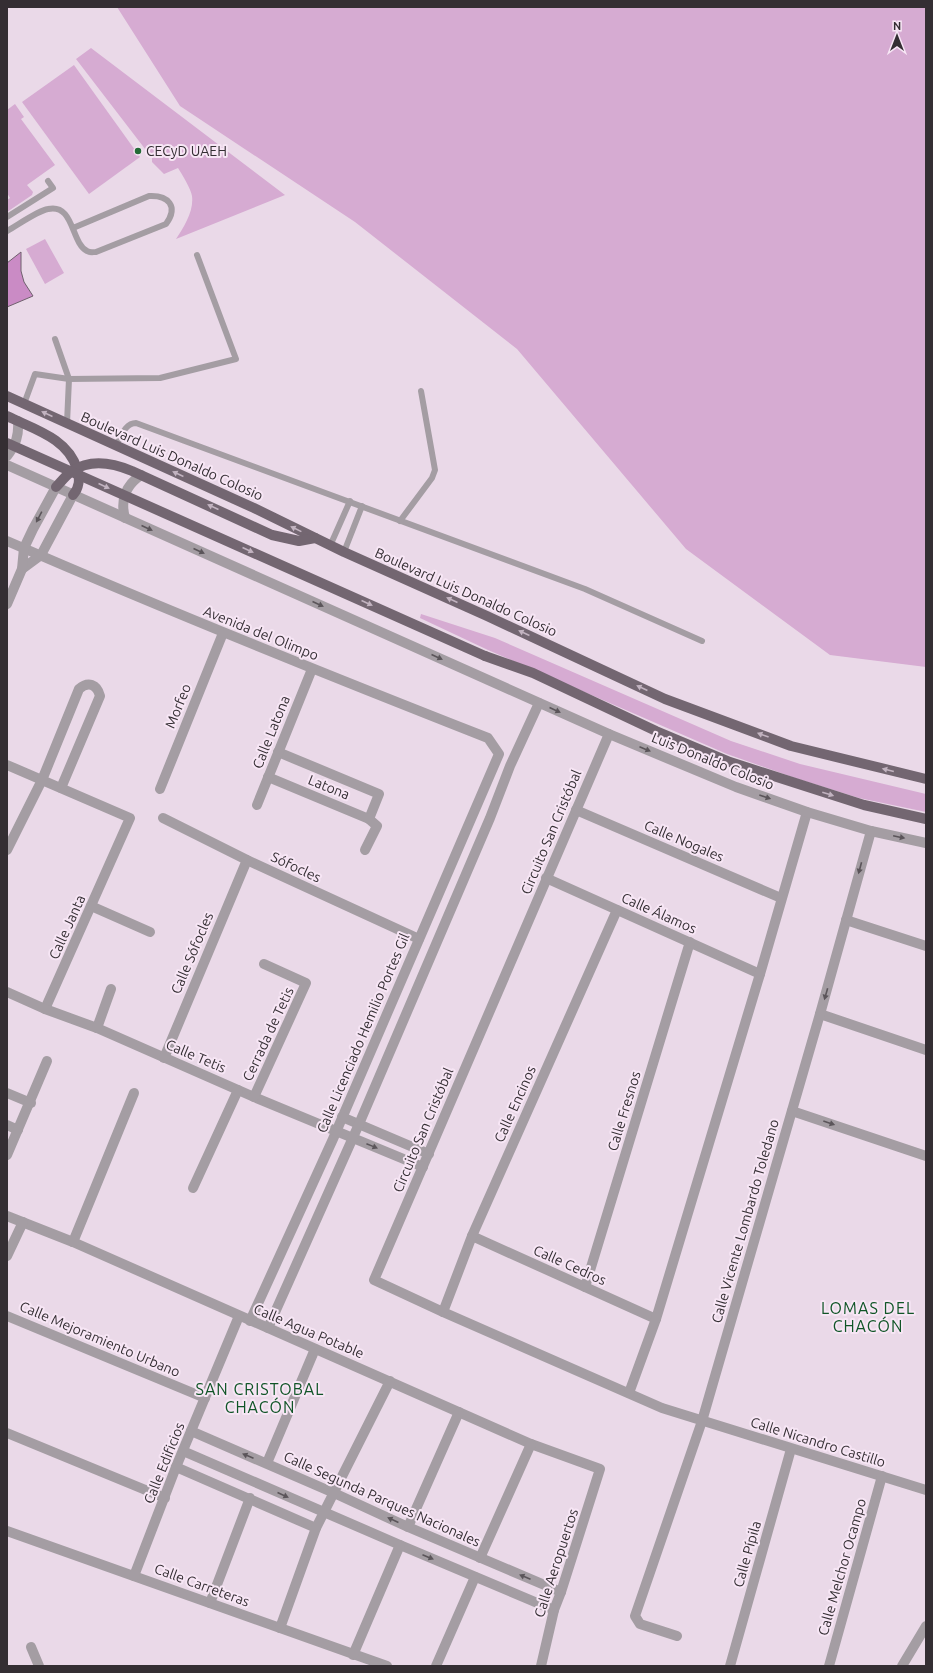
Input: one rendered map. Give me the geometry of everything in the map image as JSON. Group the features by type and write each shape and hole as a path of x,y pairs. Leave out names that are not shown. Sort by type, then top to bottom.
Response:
{"main road":[{"name":"Boulevard Luis Donaldo Colosio","path":"7,396 254,508 330,546 487,616 665,699 792,746 926,779"},
{"path":"7,416 50,437 62,445 72,456 77,468 79,485 78,490 73,495"},
{"path":"7,443 485,656 533,673 656,731 730,762 864,805 926,819"},
{"path":"56,487 70,472 77,468 93,464 108,464 125,468 272,535 300,541 314,538"}],"street":[{"path":"7,456 15,445 18,437 18,421"},
{"name":"Luis Donaldo Colosio","path":"7,465 609,734 736,787 807,812 870,831 926,842"},
{"path":"125,518 123,505 126,492 129,485 141,475"},
{"path":"7,604 22,569 24,548 56,487"},
{"path":"22,569 41,555 73,495"},
{"name":"Avenida del Olimpo","path":"7,541 223,633 488,738 499,754"},
{"name":"Morfeo","path":"160,789 223,633"},
{"name":"Calle Latona","path":"257,805 312,669"},
{"path":"7,765 42,780 61,788 100,696 95,686 89,684 83,685 79,689 42,780 7,850"},
{"path":"268,1328 359,1124 490,818 510,766 539,703"},
{"name":"Circuito San Cristóbal","path":"609,734 374,1280 443,1312 662,1408 702,1421"},
{"path":"278,752 379,794 365,850"},
{"name":"Calle Licenciado Hemilio Portes Gil","path":"250,1321 336,1131 499,754"},
{"name":"Latona","path":"268,777 373,822"},
{"name":"Calle Janta","path":"44,1009 92,906 130,818 61,788"},
{"name":"Calle Nogales","path":"576,810 781,898"},
{"path":"629,1393 656,1319 807,812"},
{"name":"Sófocles","path":"163,818 247,860 419,939"},
{"name":"Calle Vicente Lombardo Toledano","path":"677,1636 640,1624 635,1616 702,1421 820,1014 870,831"},
{"name":"Calle Sófocles","path":"164,1058 247,860"},
{"name":"Calle Álamos","path":"546,878 760,974"},
{"path":"92,906 150,932"},
{"name":"Calle Encinos","path":"443,1312 472,1236 617,910"},
{"path":"846,920 926,946"},
{"name":"Calle Fresnos","path":"585,1288 690,942"},
{"name":"Cerrada de Tetis","path":"254,1097 306,983 264,964"},
{"path":"97,1028 111,989"},
{"path":"7,992 44,1009"},
{"name":"Calle Tetis","path":"44,1009 97,1028 254,1097 423,1166"},
{"path":"820,1014 926,1050"},
{"path":"7,1155 47,1061"},
{"name":"Cerrada de Tetis","path":"193,1188 238,1090"},
{"path":"7,1093 30,1103"},
{"path":"72,1242 134,1093"},
{"path":"792,1110 926,1156"},
{"path":"342,1117 429,1154"},
{"path":"7,1125 18,1130"},
{"name":"Calle Agua Potable","path":"7,1216 72,1242 530,1444 600,1470"},
{"path":"7,1256 22,1222"},
{"name":"Calle Cedros","path":"472,1236 656,1319"},
{"name":"Calle Mejoramiento Urbano","path":"7,1316 205,1398"},
{"name":"Calle Edificios","path":"134,1576 176,1467 239,1316"},
{"path":"267,1463 315,1349"},
{"path":"280,1628 323,1512 390,1381"},
{"path":"408,1528 459,1412"},
{"name":"Calle Nicandro Castillo","path":"702,1421 926,1490"},
{"name":"Calle Segunda Parques Nacionales","path":"191,1431 267,1463 408,1528 561,1592"},
{"path":"7,1433 165,1498"},
{"path":"480,1558 530,1444"},
{"name":"Calle Pípila","path":"730,1666 791,1449"},
{"path":"183,1451 554,1610"},
{"path":"176,1467 316,1528"},
{"name":"Calle Aeropuertos","path":"541,1666 554,1610 600,1470"},
{"name":"Calle Melchor Ocampo","path":"829,1666 882,1476"},
{"path":"210,1603 250,1498"},
{"name":"Calle Carreteras","path":"7,1531 387,1666"},
{"path":"353,1655 400,1545"},
{"path":"436,1666 474,1577"},
{"path":"902,1666 926,1626"},
{"path":"31,1647 39,1666"}],"lane":[{"path":"7,217 53,188 48,181"},
{"path":"7,231 47,209 56,208 64,213 82,247 88,252 96,252 166,224 170,218 172,208 168,200 160,196 149,196 73,228"},
{"path":"24,404 36,374 70,379 160,378 236,359 197,255"},
{"path":"55,339 70,379 67,424"},
{"path":"400,521 432,478 435,470 421,391"},
{"path":"116,446 126,427 131,423 136,423 585,589 702,641"},
{"path":"330,546 350,501"},
{"path":"344,552 362,506"}],"shaded area":[{"path":"117,7 926,7 926,667 830,655 686,549 517,349 355,222 180,106"},
{"path":"91,48 285,195 176,239 190,213 192,196 190,190 178,168 164,174 152,162 152,158 76,59"},
{"path":"74,65 140,157 89,194 22,102"},
{"path":"15,104 24,117 21,119 55,165 27,185 33,192 32,195 7,212 7,200 10,198 7,193 7,110"},
{"path":"45,239 64,273 45,284 26,249"},
{"path":"421,614 495,638 731,741 800,764 926,794 926,812 859,798 795,778 727,754 488,650 420,618"}],"building":[{"path":"21,252 21,271 24,282 33,296 7,307 7,263"}],"place":[{"name":"CECyD UAEH","path":"138,151"}],"district":[{"name":"LOMAS DEL CHACÓN","path":"868,1317"},
{"name":"SAN CRISTOBAL CHACÓN","path":"260,1398"}]}
